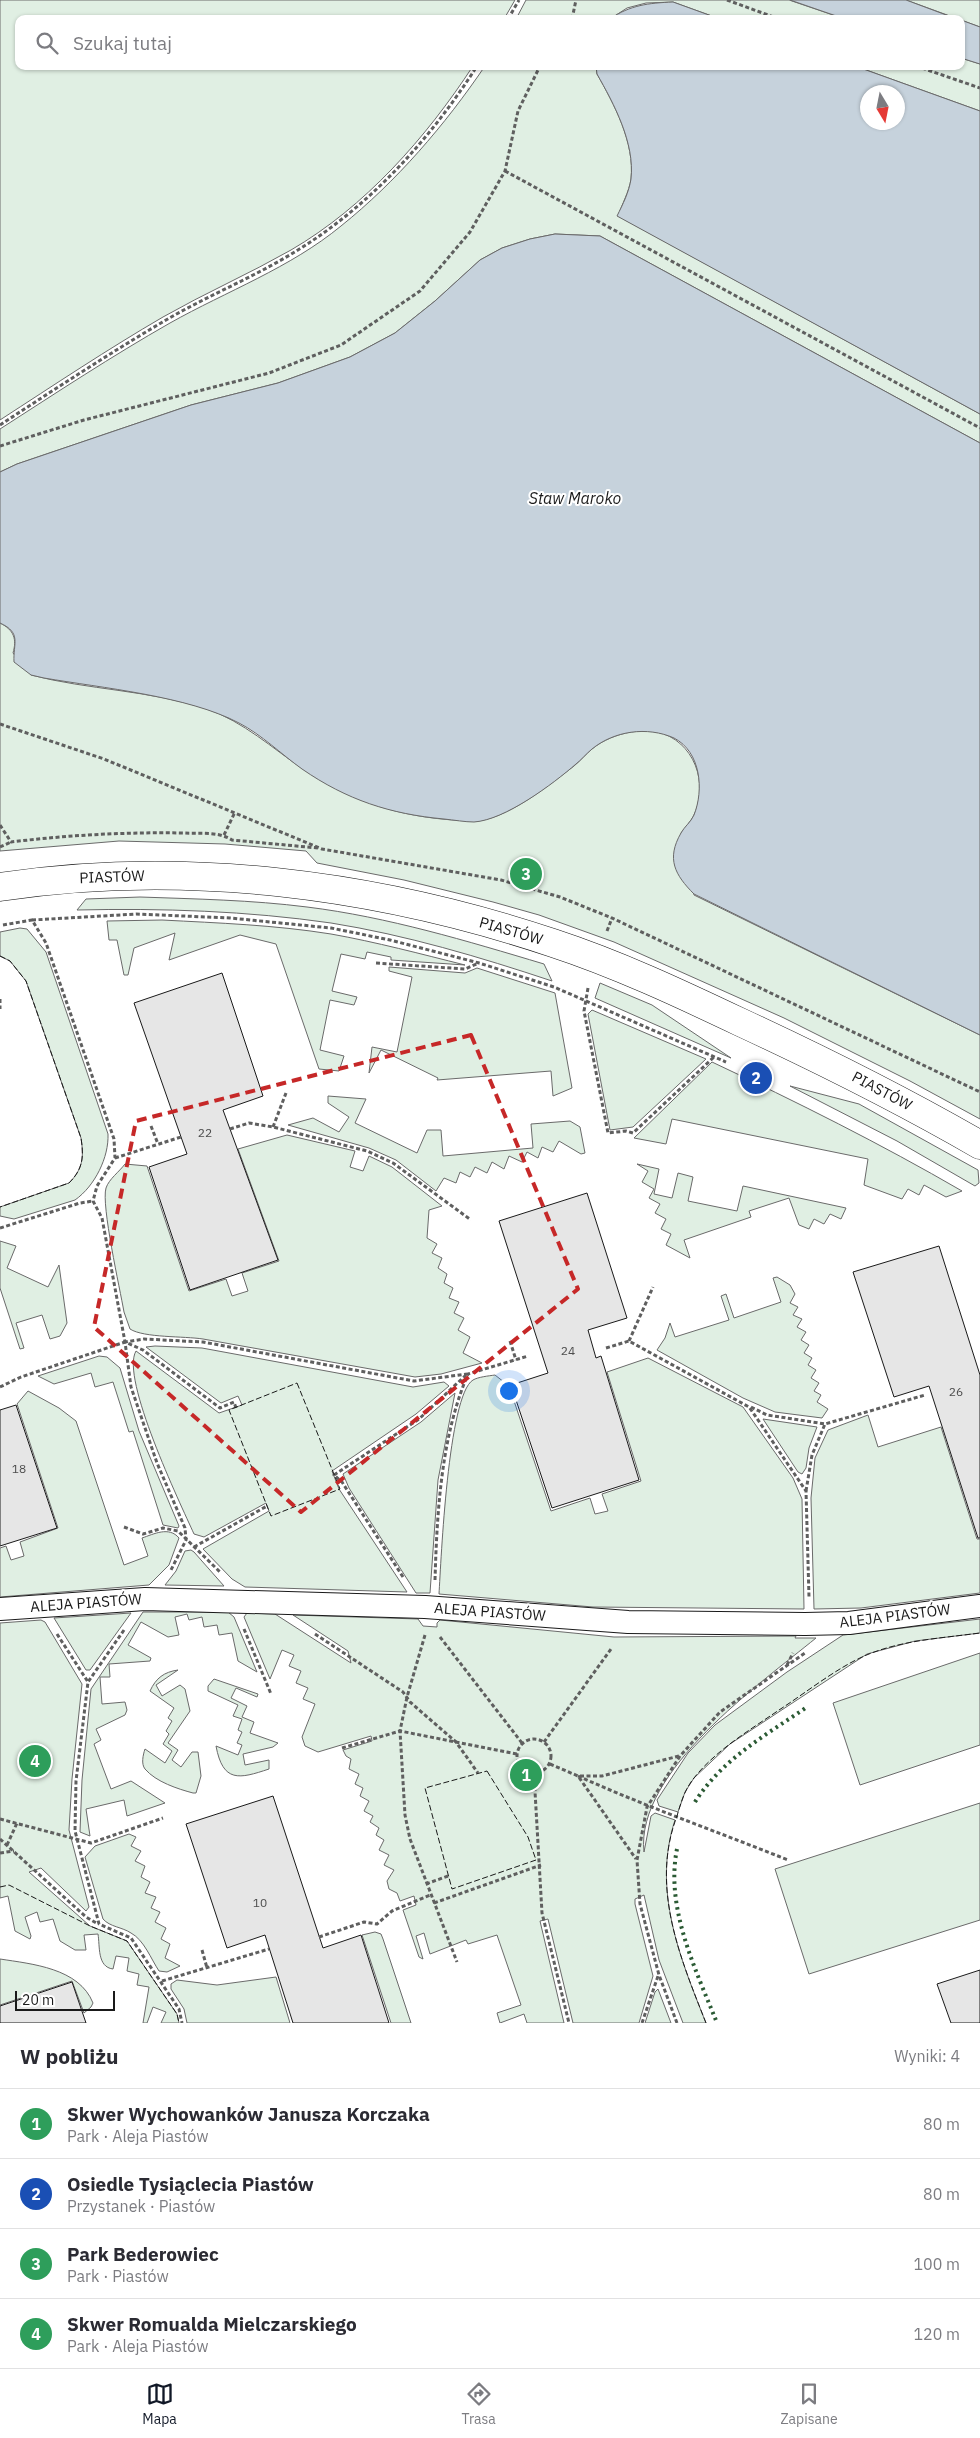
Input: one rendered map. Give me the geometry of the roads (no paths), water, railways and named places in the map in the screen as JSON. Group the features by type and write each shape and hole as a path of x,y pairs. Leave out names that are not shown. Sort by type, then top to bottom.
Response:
{"street":[{"name":"PIASTÓW","path":"0,887 85,877 133,876 276,882 353,892 490,924 566,948 687,997 817,1057 921,1111 980,1146"},
{"name":"ALEJA PIASTÓW","path":"0,1610 145,1599 425,1606 628,1622 805,1624 849,1623 980,1606"}],"water":[{"path":"790,0 906,0 946,15 833,15"},
{"path":"673,2 709,15 616,15 640,6"},
{"path":"965,21 980,27 980,64 965,59"},
{"path":"596,70 866,70 980,111 980,414 617,216 626,198 630,184 631,165 630,152 616,111"},
{"name":"Staw Maroko","path":"555,234 600,236 980,443 980,1035 694,894 678,873 675,866 674,851 682,831 693,818 697,805 699,794 698,772 690,752 683,744 664,734 642,731 620,734 610,738 592,749 542,791 514,808 486,820 474,822 424,817 370,804 336,789 302,769 247,728 218,714 195,706 144,694 31,675 14,662 14,635 7,627 0,623 0,472 17,464 191,405 278,383 350,357 395,333 435,301 480,260 502,248 530,239"}],"place":[{"name":"Park Bederowiec","path":"526,874"},
{"name":"Osiedle Tysiąclecia Piastów","path":"756,1078"},
{"name":"Skwer Romualda Mielczarskiego","path":"35,1761"},
{"name":"Skwer Wychowanków Janusza Korczaka","path":"526,1775"}]}
